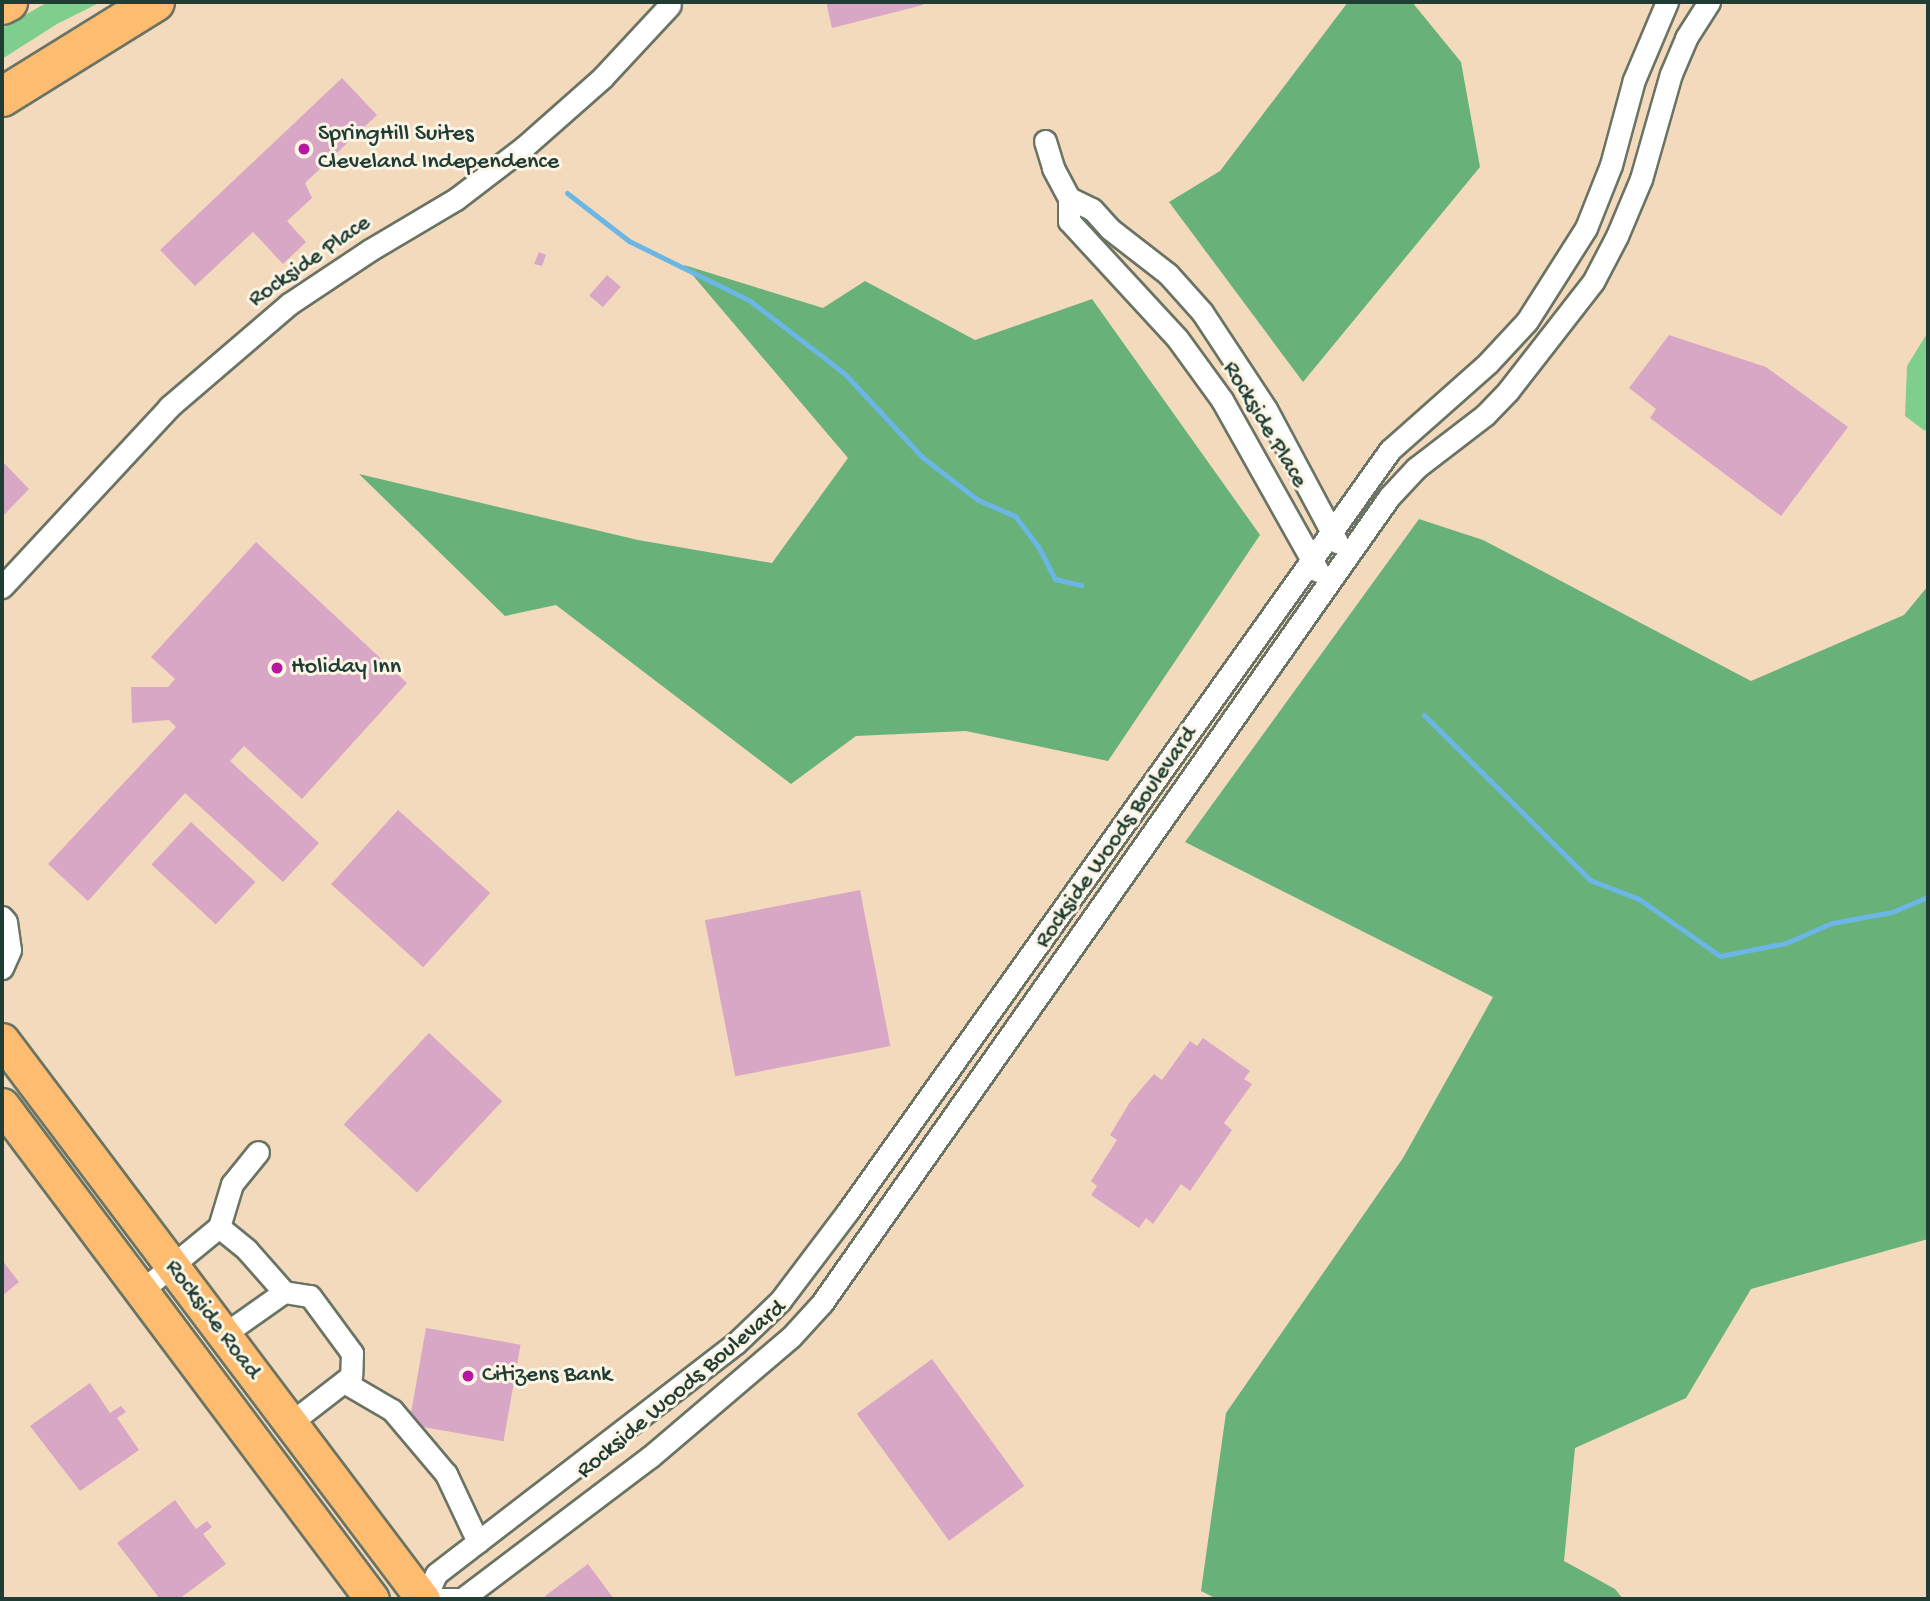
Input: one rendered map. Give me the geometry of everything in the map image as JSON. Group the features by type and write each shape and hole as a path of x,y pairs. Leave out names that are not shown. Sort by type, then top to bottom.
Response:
{"highway":[{"path":"2,5 8,2"},
{"path":"2,69 126,2"},
{"path":"2,97 155,2"}],"main road":[{"name":"Rockside Road","path":"2,1040 289,1424 424,1599"},
{"name":"Rockside Road","path":"2,1105 372,1599"}],"street":[{"name":"Rockside Woods Boulevard","path":"424,1599 436,1574 736,1343 780,1301 848,1210 1390,450 1488,363 1528,321 1586,228 1611,165 1634,80 1667,2"},
{"name":"Rockside Woods Boulevard","path":"440,1599 462,1599 650,1457 791,1337 822,1303 1389,497 1416,468 1485,415 1508,391 1593,282 1617,236 1641,179 1671,74 1686,38 1709,2"},
{"name":"Rockside Place","path":"2,587 169,407 289,304 370,250 456,199 524,147 603,77 670,5"},
{"name":"Rockside Place","path":"1045,141 1053,168 1069,198 1069,221 1092,250 1177,338 1222,400 1310,561 1328,583"},
{"path":"1069,198 1092,209 1110,229 1167,274 1202,312 1239,365 1347,559"},
{"path":"1143,300 1167,274"},
{"path":"2,917 6,922 10,950 2,968"},
{"path":"141,1291 219,1227 232,1184 258,1152"},
{"path":"219,1227 247,1250 284,1292 310,1296 352,1353 351,1376 289,1424"},
{"path":"223,1335 284,1292"},
{"path":"344,1382 392,1410 446,1474 478,1542"}],"green space":[{"path":"48,2 101,2 57,24 2,59 2,28"},
{"path":"1348,2 1412,2 1461,62 1480,167 1303,382 1169,202 1220,171"},
{"path":"684,265 823,308 865,281 975,340 1092,299 1260,535 1108,761 966,731 856,736 791,784 556,605 505,616 359,474 638,540 772,563 848,458"},
{"path":"1928,332 1928,426 1925,431 1905,416 1907,366"},
{"path":"1419,519 1483,540 1751,681 1904,615 1928,586 1928,1239 1751,1289 1686,1398 1575,1448 1564,1561 1615,1589 1623,1599 1217,1599 1201,1591 1226,1413 1403,1158 1493,997 1185,842"}],"building":[{"path":"826,2 923,2 923,5 832,28"},
{"name":"SpringHill Suites Cleveland Independence","path":"342,78 377,115 305,183 312,198 287,221 306,242 283,264 253,232 195,286 160,250"},
{"path":"539,252 546,255 542,266 534,264"},
{"path":"607,275 621,287 603,307 589,295"},
{"path":"1669,335 1766,367 1848,427 1781,516 1650,418 1656,409 1629,388"},
{"path":"2,461 29,489 2,517"},
{"name":"Holiday Inn","path":"256,542 407,683 302,799 244,746 230,761 319,843 283,882 185,793 88,901 48,864 176,727 169,720 132,723 131,687 168,687 175,679 151,657"},
{"path":"398,810 490,893 423,967 331,884"},
{"path":"191,822 255,882 216,924 151,864"},
{"path":"860,890 890,1046 735,1076 705,920"},
{"path":"429,1033 502,1101 417,1193 344,1124"},
{"path":"1203,1038 1250,1071 1244,1079 1252,1084 1224,1123 1232,1130 1190,1191 1181,1184 1153,1224 1146,1218 1139,1228 1091,1195 1097,1186 1091,1181 1117,1140 1110,1135 1130,1102 1154,1074 1162,1080 1190,1041 1197,1046"},
{"path":"2,1260 19,1282 2,1296"},
{"name":"Citizens Bank","path":"426,1328 521,1345 504,1441 409,1425"},
{"path":"932,1359 1024,1486 949,1541 857,1414"},
{"path":"90,1383 110,1413 121,1406 126,1412 117,1418 139,1450 80,1491 30,1426"},
{"path":"175,1500 196,1529 207,1521 212,1527 203,1534 226,1564 179,1599 160,1599 117,1543"},
{"path":"588,1564 614,1599 548,1599 545,1596"}],"waterway":[{"path":"567,193 629,241 749,300 845,374 922,457 978,500 1015,516 1038,546 1055,579 1081,585"},
{"path":"1424,715 1590,880 1639,899 1720,956 1786,943 1832,923 1892,912 1928,897"}],"place":[{"name":"SpringHill Suites Cleveland Independence","path":"304,149"},
{"name":"Holiday Inn","path":"277,668"},
{"name":"Citizens Bank","path":"468,1376"}]}
